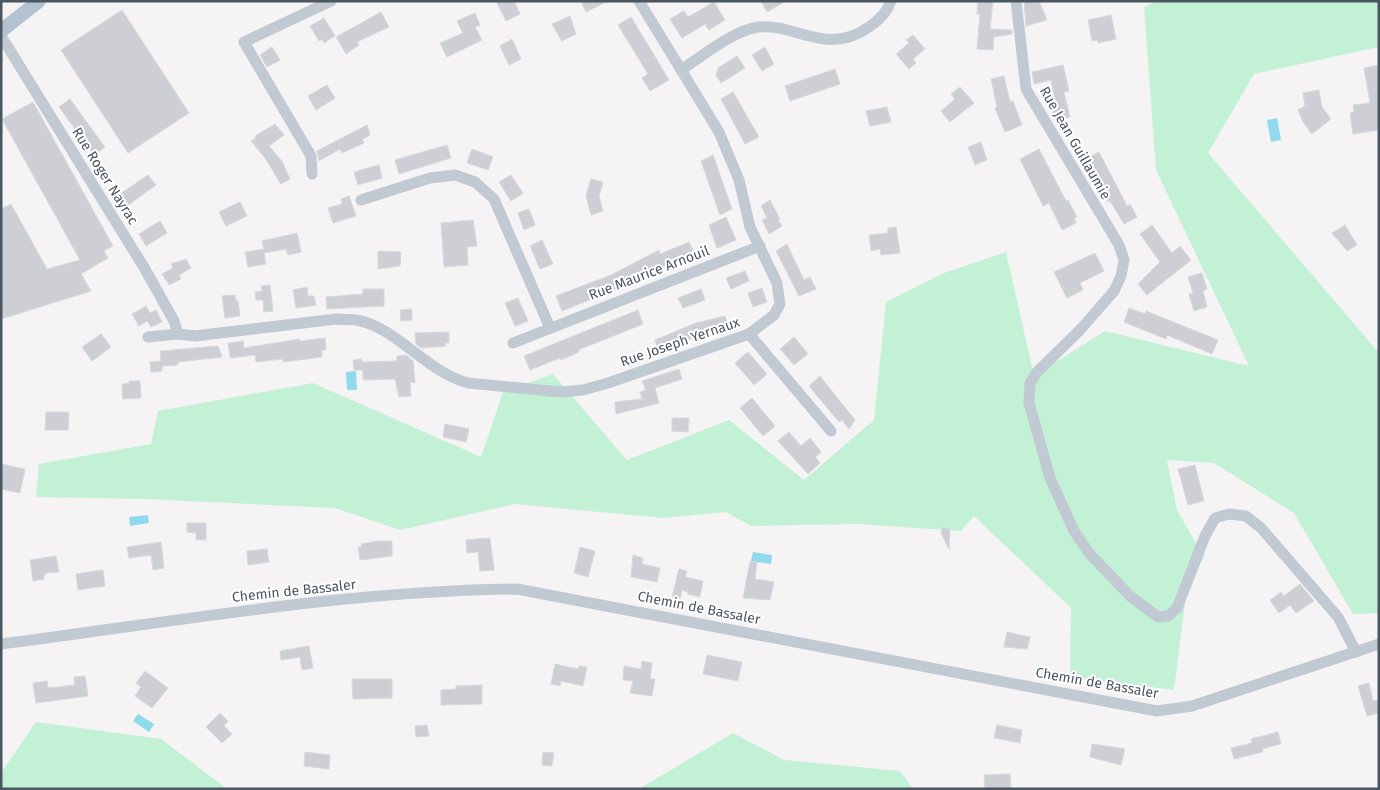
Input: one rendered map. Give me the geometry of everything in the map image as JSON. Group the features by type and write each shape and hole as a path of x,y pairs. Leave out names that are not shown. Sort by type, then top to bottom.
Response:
{"main road":[{"path":"1,31 39,1"}],"street":[{"path":"312,174 311,156 244,42 331,1"},
{"name":"Rue Joseph Yernaux","path":"178,334 195,336 336,319 356,320 370,324 454,380 561,392 583,390 608,383 749,334 774,315 780,304 777,283 750,227 739,180 719,132 639,1"},
{"path":"681,70 741,32 757,27 773,28 814,39 839,39 859,34 879,20 890,1"},
{"name":"Rue Jean Guillaumie","path":"1016,1 1026,89 1119,245 1124,260 1121,276 1114,291 1080,330 1037,372 1030,383 1028,403 1050,478 1080,538 1090,553 1130,596 1158,617 1168,616 1177,608 1215,518 1229,514 1246,516 1261,528 1338,617 1356,652"},
{"name":"Rue Roger Nayrac","path":"1,36 145,269 174,321 178,334"},
{"path":"361,200 430,178 455,175 475,182 494,199 550,328"},
{"name":"Rue Maurice Arnouil","path":"513,342 760,246"},
{"path":"148,337 178,334"},
{"path":"749,334 831,431"},
{"name":"Chemin de Bassaler","path":"1,644 322,602 468,590 517,589 1157,711 1192,706 1379,644"}],"green space":[{"path":"1158,1 1379,1 1379,47 1254,74 1208,153 1379,353 1379,613 1353,614 1294,513 1214,463 1167,460 1177,510 1204,557 1187,587 1174,690 1070,677 1071,608 974,516 961,531 857,524 751,526 726,512 663,518 515,504 400,530 335,508 145,499 36,497 39,464 151,444 158,411 313,383 481,457 503,392 553,374 627,460 729,420 804,480 874,420 886,302 944,273 1006,252 1034,376 1105,331 1249,366 1156,170 1144,7"},
{"path":"36,722 161,739 227,789 1,789 1,773"},
{"path":"733,733 784,760 900,771 913,789 639,789"}],"water":[{"path":"1277,118 1281,140 1271,142 1267,120"},
{"path":"356,371 357,390 347,390 346,372"},
{"path":"148,515 149,523 130,526 129,517"},
{"path":"753,552 772,555 771,564 751,561"},
{"path":"138,714 154,724 149,732 133,721"}],"building":[{"path":"496,1 514,1 520,14 506,21"},
{"path":"581,1 608,1 586,12"},
{"path":"761,1 786,1 767,12"},
{"path":"978,1 993,1 990,29 1012,30 1012,34 994,37 993,50 977,49 980,14 977,14"},
{"path":"1024,1 1039,1 1047,20 1026,26"},
{"path":"714,2 725,20 709,30 705,24 682,38 670,19 684,11 688,17"},
{"path":"122,10 189,113 128,153 61,50"},
{"path":"381,12 389,27 357,42 359,45 346,54 336,37"},
{"path":"475,13 480,25 475,27 482,40 447,57 440,43 463,33 457,21"},
{"path":"1111,15 1116,39 1098,43 1097,40 1092,41 1088,20"},
{"path":"570,16 576,34 562,41 552,24"},
{"path":"631,17 669,80 650,91 642,78 648,74 618,25"},
{"path":"324,18 335,36 324,43 322,39 319,41 310,26"},
{"path":"913,35 925,49 913,59 916,63 909,69 896,54 909,43 906,40"},
{"path":"512,39 521,59 509,65 500,46"},
{"path":"272,47 280,60 267,67 260,55"},
{"path":"765,47 774,64 762,71 752,55"},
{"path":"737,56 745,68 721,83 716,75 718,68"},
{"path":"1063,65 1069,91 1064,92 1070,117 1055,121 1051,106 1056,105 1051,80 1034,84 1032,72"},
{"path":"1379,65 1379,130 1353,134 1350,113 1354,112 1353,105 1370,103 1364,68"},
{"path":"835,69 840,84 790,101 785,86"},
{"path":"1004,76 1010,102 1013,101 1022,125 1005,132 995,108 997,107 991,79"},
{"path":"327,85 335,98 316,110 308,96"},
{"path":"960,87 974,103 950,122 941,111 955,99 951,94"},
{"path":"1319,90 1322,107 1331,119 1312,134 1303,122 1298,110 1305,106 1303,93"},
{"path":"733,92 759,137 745,144 721,99"},
{"path":"70,99 105,147 94,155 59,107"},
{"path":"33,102 113,246 104,251 108,258 81,274 91,291 1,319 1,209 11,204 47,269 80,260 2,119"},
{"path":"887,107 891,122 870,126 866,111"},
{"path":"275,124 284,135 269,146 282,161 290,179 281,184 265,158 251,141 256,138 255,136"},
{"path":"367,125 370,135 362,140 364,143 342,153 340,149 319,161 317,151"},
{"path":"981,142 987,160 975,165 968,147"},
{"path":"447,145 451,158 399,174 395,160"},
{"path":"472,149 493,157 488,170 467,163"},
{"path":"1039,149 1066,201 1068,200 1077,217 1074,218 1076,223 1062,230 1049,203 1043,206 1020,159"},
{"path":"1099,152 1127,206 1130,204 1137,217 1124,224 1110,201 1108,202 1086,159"},
{"path":"713,155 732,209 720,215 701,161"},
{"path":"379,165 382,178 358,185 354,172"},
{"path":"148,175 156,185 127,206 120,194"},
{"path":"511,175 523,193 511,201 499,182"},
{"path":"591,179 603,182 599,196 603,211 591,215 586,196"},
{"path":"349,196 356,216 333,223 328,208 342,204 341,199"},
{"path":"770,200 782,226 769,234 762,220 767,218 761,206"},
{"path":"240,202 247,216 226,226 219,212"},
{"path":"529,209 535,225 524,230 518,213"},
{"path":"726,217 736,240 717,248 709,225"},
{"path":"473,220 477,246 467,247 468,265 444,267 441,223"},
{"path":"160,221 167,233 146,246 139,234"},
{"path":"1152,225 1172,253 1180,246 1191,260 1147,295 1138,284 1160,262 1140,234"},
{"path":"1345,225 1357,245 1347,251 1332,233"},
{"path":"896,227 900,253 881,255 880,249 871,251 869,235 888,233 888,228"},
{"path":"297,233 301,252 288,255 286,249 264,253 266,264 248,267 245,252 264,249 262,241"},
{"path":"542,240 553,264 540,269 530,246"},
{"path":"689,242 694,253 635,278 623,284 624,286 562,311 556,296 611,275 659,250 660,254"},
{"path":"787,244 804,280 810,277 816,289 799,296 776,251"},
{"path":"378,251 401,252 400,266 378,269"},
{"path":"1095,253 1104,271 1080,283 1083,290 1067,298 1054,272"},
{"path":"186,259 191,268 179,275 181,279 169,285 162,274 173,268 171,264"},
{"path":"745,271 749,281 731,289 726,278"},
{"path":"1202,273 1207,289 1203,291 1207,307 1194,311 1189,294 1193,293 1188,277"},
{"path":"270,285 273,311 264,312 263,300 256,300 255,292 262,291 261,286"},
{"path":"307,287 308,296 314,296 316,305 296,308 293,290"},
{"path":"762,288 767,302 753,307 748,293"},
{"path":"363,289 384,289 384,306 327,309 326,297 363,294"},
{"path":"701,289 705,300 683,308 678,298"},
{"path":"235,295 236,301 238,301 240,316 225,318 222,296"},
{"path":"518,298 528,321 515,326 505,303"},
{"path":"146,306 150,313 156,310 162,322 151,327 147,321 139,326 132,314"},
{"path":"1129,308 1145,314 1146,311 1218,340 1212,354 1167,335 1166,339 1124,322"},
{"path":"412,309 412,320 401,321 400,310"},
{"path":"638,310 643,324 578,350 579,352 561,360 560,358 530,370 524,356"},
{"path":"725,316 729,327 671,345 672,349 660,354 655,340 696,323"},
{"path":"449,332 449,343 445,343 446,346 421,348 416,344 415,333"},
{"path":"101,334 111,347 92,361 82,347"},
{"path":"794,337 808,354 794,365 780,349"},
{"path":"325,338 326,350 322,350 322,357 283,362 283,359 256,362 255,355 230,358 228,343 243,341 244,348 299,339 300,341"},
{"path":"218,346 222,357 178,362 178,365 162,366 162,371 151,372 150,362 161,361 160,351"},
{"path":"748,352 767,374 754,385 735,363"},
{"path":"406,355 413,361 415,383 410,382 411,396 399,397 395,379 363,380 363,370 354,370 353,360 362,359 362,362 397,361 397,356"},
{"path":"679,369 682,379 655,388 659,403 616,414 615,402 642,399 640,392 646,390 642,381"},
{"path":"820,376 855,420 849,429 842,420 839,422 809,386"},
{"path":"129,381 140,381 141,398 123,399 122,384 129,383"},
{"path":"752,398 775,426 763,436 740,408"},
{"path":"46,412 69,412 68,430 45,430"},
{"path":"672,418 689,418 688,432 672,431"},
{"path":"445,424 469,429 466,442 443,437"},
{"path":"789,432 801,446 810,438 821,452 815,457 820,463 808,474 778,441"},
{"path":"1,464 25,469 20,493 1,489"},
{"path":"1195,465 1204,501 1188,505 1178,469"},
{"path":"187,523 206,523 206,540 196,540 196,533 187,532"},
{"path":"942,527 950,530 949,549 941,533"},
{"path":"490,538 494,570 480,571 478,552 467,553 466,540"},
{"path":"392,541 392,556 360,560 358,547 362,547 361,544"},
{"path":"161,542 164,568 153,570 151,555 129,558 127,547"},
{"path":"580,547 595,551 588,577 574,573"},
{"path":"267,549 269,562 248,565 247,551"},
{"path":"633,555 643,558 642,564 660,568 657,582 631,577"},
{"path":"56,556 59,572 47,573 44,575 44,579 33,581 30,560"},
{"path":"750,561 757,562 755,579 774,582 770,600 743,598"},
{"path":"679,569 687,571 685,577 703,581 700,597 688,594 688,592 682,590 680,599 672,597"},
{"path":"103,570 105,586 78,590 76,574"},
{"path":"1300,584 1314,601 1296,613 1290,605 1279,613 1270,600 1281,592 1284,596"},
{"path":"1007,632 1030,637 1027,649 1004,647"},
{"path":"309,646 313,668 302,670 300,657 281,660 280,651"},
{"path":"707,655 742,662 738,681 703,674"},
{"path":"642,661 652,663 650,679 655,679 652,696 630,693 633,681 623,680 624,666 641,669"},
{"path":"555,664 578,669 579,666 587,667 583,686 561,681 560,686 551,684"},
{"path":"145,671 168,688 152,708 135,696 141,687 136,683"},
{"path":"85,676 88,696 36,703 33,683 47,681 48,688 75,685 74,677"},
{"path":"352,679 392,679 392,698 353,699"},
{"path":"1369,683 1373,701 1379,700 1379,713 1367,716 1358,686"},
{"path":"482,685 482,704 441,705 441,690 456,689 456,686"},
{"path":"220,713 228,721 224,726 232,734 222,743 206,727"},
{"path":"427,725 429,736 416,737 415,726"},
{"path":"997,725 1022,730 1020,743 994,738"},
{"path":"1278,732 1281,744 1262,749 1263,752 1234,759 1231,748 1252,743 1251,739"},
{"path":"1092,744 1125,749 1121,765 1090,757"},
{"path":"305,752 330,755 329,769 304,766"},
{"path":"543,752 554,753 552,766 542,765"},
{"path":"1010,774 1011,789 985,789 984,775"}]}
